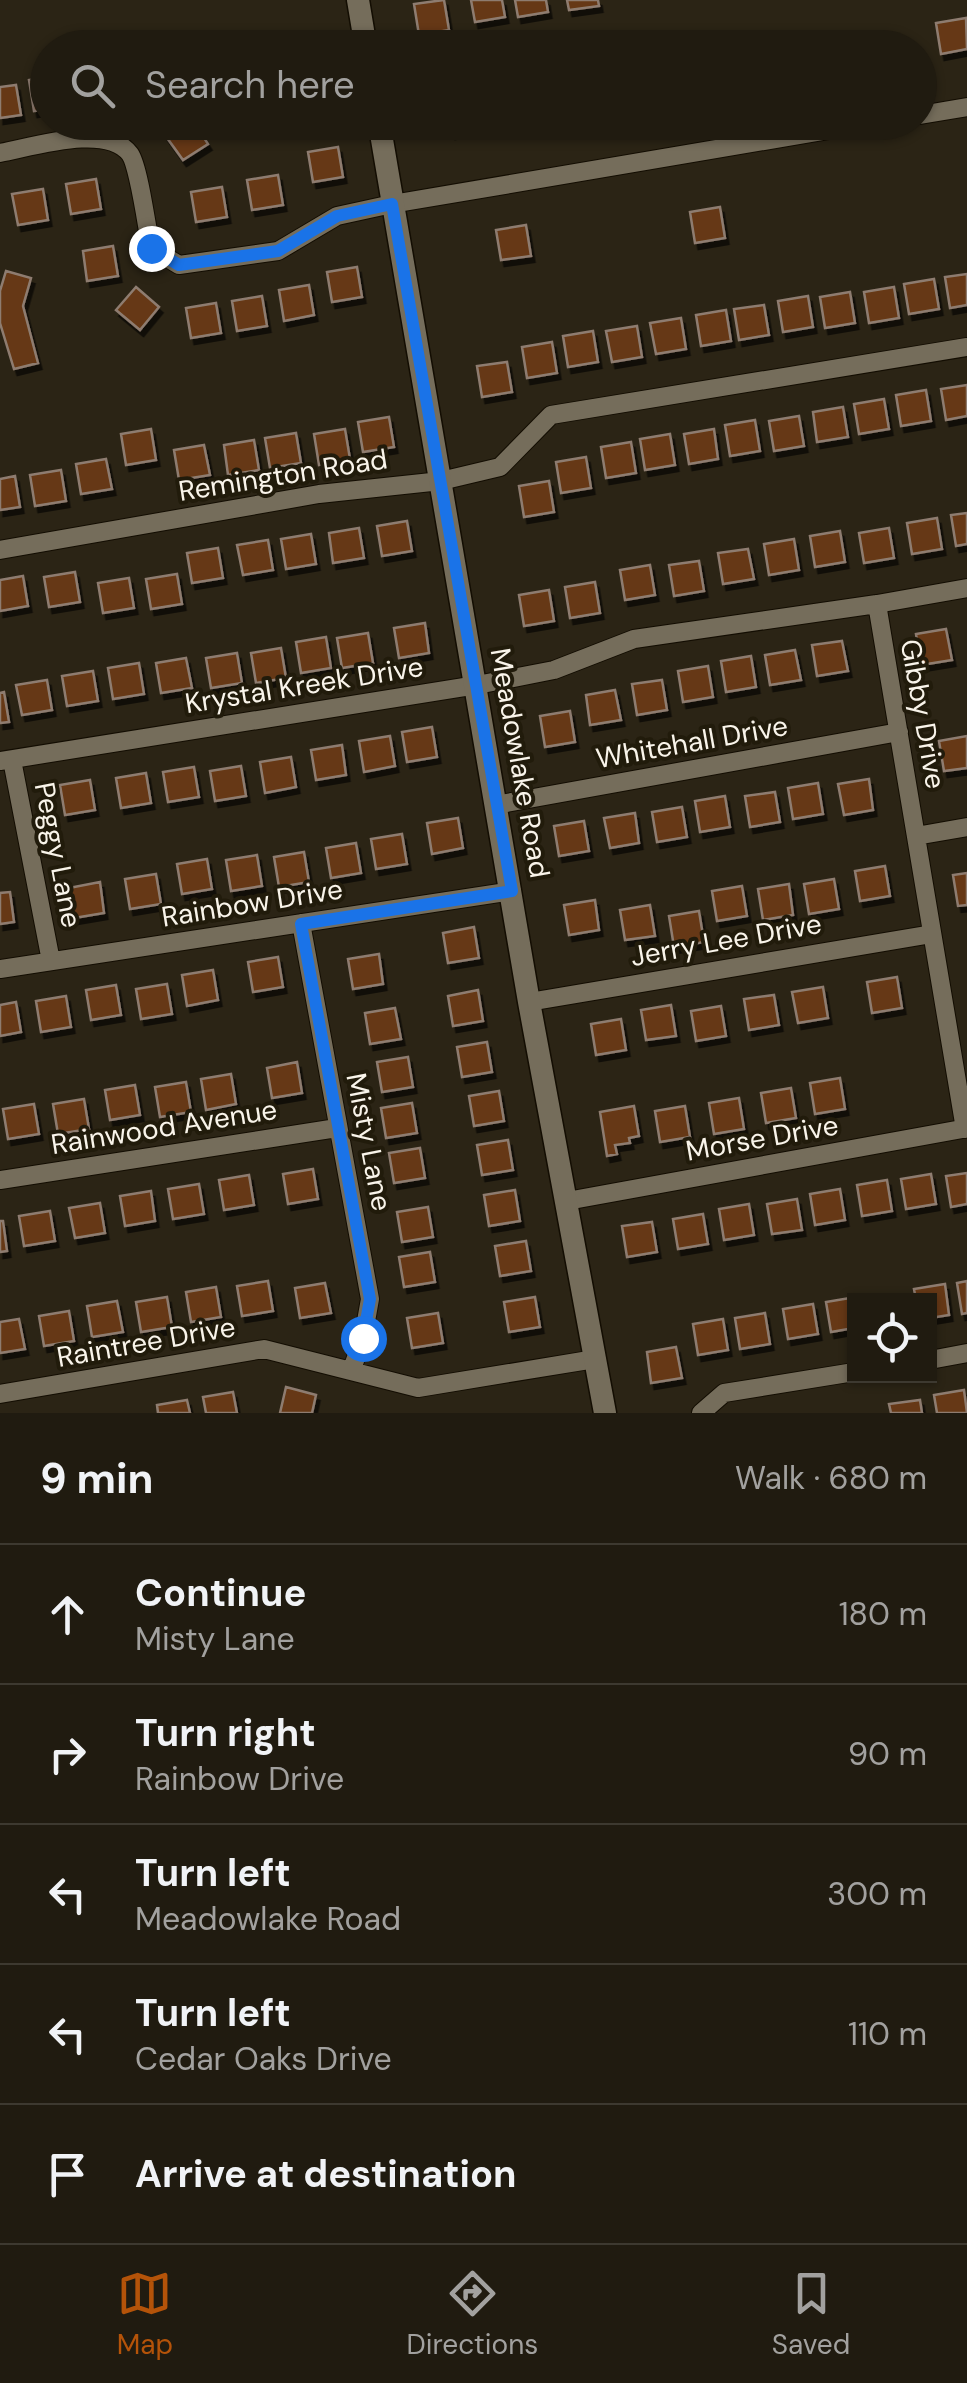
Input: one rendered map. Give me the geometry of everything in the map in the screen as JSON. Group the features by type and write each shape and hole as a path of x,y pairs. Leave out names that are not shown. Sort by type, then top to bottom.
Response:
{"street":[{"path":"358,0 363,30"},
{"path":"937,112 967,107"},
{"path":"0,153 77,140"},
{"path":"106,140 117,143 132,156 151,248 179,265 278,251 337,216 392,204 770,140"},
{"name":"Meadowlake Road","path":"381,140 495,805 605,1413"},
{"name":"Remington Road","path":"0,550 319,494 441,481 500,467 551,415 967,347"},
{"name":"Krystal Kreek Drive","path":"6,761 477,685 554,670 634,639 967,588"},
{"name":"Gibby Drive","path":"877,604 966,1128"},
{"name":"Whitehall Drive","path":"495,805 899,732"},
{"name":"Peggy Lane","path":"6,761 51,961"},
{"path":"916,836 967,827"},
{"name":"Rainbow Drive","path":"0,970 512,891"},
{"name":"Misty Lane","path":"301,924 370,1299 352,1369"},
{"name":"Jerry Lee Drive","path":"530,1002 932,934"},
{"name":"Rainwood Avenue","path":"0,1180 338,1128"},
{"name":"Morse Drive","path":"567,1201 966,1128"},
{"name":"Raintree Drive","path":"0,1394 264,1349 418,1388 595,1359"},
{"path":"937,1359 967,1354"},
{"path":"702,1413 724,1393 847,1373"}],"building":[{"path":"444,0 449,30 418,30 414,4"},
{"path":"471,0 502,0 505,17 475,22"},
{"path":"515,0 546,0 548,12 518,17"},
{"path":"567,0 598,0 599,6 569,10"},
{"path":"966,18 967,49 941,54 936,23"},
{"path":"16,85 21,115 0,118 0,87"},
{"path":"169,140 205,140 208,144 183,160"},
{"path":"338,147 343,177 313,182 308,152"},
{"path":"278,175 283,205 252,210 247,180"},
{"path":"96,179 101,209 71,214 66,184"},
{"path":"222,187 227,217 196,222 191,192"},
{"path":"43,189 48,220 18,225 12,194"},
{"path":"720,207 725,238 695,243 690,212"},
{"path":"526,225 531,256 501,260 496,230"},
{"path":"113,246 118,276 87,281 83,251"},
{"path":"357,267 362,297 332,302 327,272"},
{"path":"6,271 31,278 23,306 38,363 14,369 0,323 0,291"},
{"path":"967,274 967,305 950,308 945,277"},
{"path":"934,279 939,309 909,314 904,284"},
{"path":"309,285 314,315 284,321 279,290"},
{"path":"136,287 159,307 140,330 116,310"},
{"path":"894,287 899,318 869,323 864,292"},
{"path":"850,292 855,323 825,328 820,297"},
{"path":"262,296 267,326 237,331 232,301"},
{"path":"808,296 813,327 783,332 778,301"},
{"path":"216,303 221,333 191,338 186,308"},
{"path":"764,305 769,335 739,340 734,309"},
{"path":"726,310 731,341 701,346 696,315"},
{"path":"681,318 686,349 656,354 650,323"},
{"path":"637,326 642,357 612,362 606,331"},
{"path":"593,331 598,362 568,367 563,336"},
{"path":"552,342 557,373 527,378 522,347"},
{"path":"507,362 512,392 482,397 477,366"},
{"path":"967,385 967,416 946,420 941,389"},
{"path":"926,390 931,421 901,426 896,395"},
{"path":"884,399 889,429 859,434 854,404"},
{"path":"843,407 848,437 817,442 813,412"},
{"path":"799,416 804,446 774,451 769,421"},
{"path":"389,417 394,447 363,452 358,422"},
{"path":"755,420 760,451 730,456 725,425"},
{"path":"151,429 156,460 126,465 121,434"},
{"path":"345,429 350,459 319,465 314,434"},
{"path":"714,429 718,459 689,464 684,434"},
{"path":"296,433 301,463 270,468 265,438"},
{"path":"670,434 675,465 645,470 640,439"},
{"path":"254,440 259,470 228,475 224,445"},
{"path":"631,442 636,473 606,478 601,447"},
{"path":"204,445 210,475 179,480 174,450"},
{"path":"586,457 591,488 561,493 556,462"},
{"path":"106,459 112,489 81,494 76,464"},
{"path":"61,470 66,501 35,506 30,475"},
{"path":"15,476 20,507 0,510 0,479"},
{"path":"549,481 554,512 524,517 519,486"},
{"path":"967,513 967,544 956,546 951,515"},
{"path":"937,518 942,549 912,554 907,523"},
{"path":"407,521 412,551 382,556 377,526"},
{"path":"359,528 364,558 333,563 329,533"},
{"path":"889,528 894,558 864,563 859,533"},
{"path":"840,531 845,562 815,567 810,536"},
{"path":"311,534 316,564 286,569 281,539"},
{"path":"794,539 799,570 769,575 764,544"},
{"path":"268,540 273,570 243,575 237,545"},
{"path":"218,548 223,578 192,583 187,553"},
{"path":"748,549 754,579 723,584 718,553"},
{"path":"699,561 704,591 674,596 669,565"},
{"path":"650,565 655,595 625,600 620,570"},
{"path":"75,572 80,602 49,607 44,577"},
{"path":"177,574 182,604 151,609 146,579"},
{"path":"23,576 28,606 0,611 0,580"},
{"path":"129,578 134,608 103,613 98,583"},
{"path":"595,582 600,613 570,618 565,587"},
{"path":"549,590 554,621 524,626 519,595"},
{"path":"425,623 429,653 399,658 394,628"},
{"path":"946,629 952,660 921,665 916,634"},
{"path":"368,633 373,663 342,668 337,638"},
{"path":"326,637 331,668 301,673 296,642"},
{"path":"842,641 848,671 817,676 812,645"},
{"path":"281,648 286,678 256,683 251,653"},
{"path":"795,650 801,680 770,685 765,655"},
{"path":"237,653 242,683 211,688 206,658"},
{"path":"751,656 756,687 726,692 721,661"},
{"path":"186,658 192,688 161,693 156,663"},
{"path":"139,663 144,694 113,699 108,668"},
{"path":"708,666 713,697 683,702 678,671"},
{"path":"93,671 98,701 67,706 62,676"},
{"path":"47,680 52,710 22,715 16,685"},
{"path":"662,680 667,710 637,715 632,684"},
{"path":"615,690 621,720 590,725 586,695"},
{"path":"4,692 9,722 0,723 0,693"},
{"path":"570,711 575,742 545,747 540,716"},
{"path":"432,727 437,757 407,762 402,732"},
{"path":"390,736 395,766 364,772 359,741"},
{"path":"967,736 967,768 944,771 939,741"},
{"path":"342,745 346,775 316,780 311,750"},
{"path":"291,757 296,787 265,793 260,762"},
{"path":"241,766 246,796 215,801 210,771"},
{"path":"194,767 199,797 168,802 163,772"},
{"path":"146,773 151,803 121,808 116,778"},
{"path":"869,779 873,810 844,815 838,784"},
{"path":"90,780 95,810 65,815 60,785"},
{"path":"818,783 823,814 793,819 788,788"},
{"path":"775,792 780,822 750,827 745,796"},
{"path":"725,796 730,827 700,832 695,801"},
{"path":"682,807 687,837 657,842 652,812"},
{"path":"635,813 639,843 610,848 604,818"},
{"path":"458,818 463,848 432,854 427,823"},
{"path":"584,821 589,851 559,856 554,826"},
{"path":"402,834 407,864 376,869 371,839"},
{"path":"356,843 361,873 331,878 326,848"},
{"path":"304,852 309,882 279,887 274,857"},
{"path":"257,855 262,886 231,891 226,860"},
{"path":"207,859 212,889 182,894 177,864"},
{"path":"885,866 890,896 860,901 855,871"},
{"path":"967,873 967,905 958,906 953,875"},
{"path":"156,874 161,904 130,909 125,879"},
{"path":"834,879 839,909 809,914 804,884"},
{"path":"100,882 104,913 74,918 69,888"},
{"path":"789,884 793,915 763,920 758,889"},
{"path":"742,886 747,916 717,921 712,891"},
{"path":"10,892 14,922 0,924 0,893"},
{"path":"595,900 599,930 569,935 564,905"},
{"path":"650,905 655,936 625,940 620,910"},
{"path":"699,911 704,942 674,947 669,916"},
{"path":"474,927 479,958 448,963 443,933"},
{"path":"379,954 383,984 353,989 348,959"},
{"path":"278,957 283,987 253,992 248,962"},
{"path":"213,970 218,1000 187,1006 182,975"},
{"path":"897,977 902,1008 872,1013 867,982"},
{"path":"167,984 172,1014 141,1019 136,989"},
{"path":"116,985 121,1015 91,1020 86,990"},
{"path":"823,987 828,1018 798,1023 792,992"},
{"path":"478,990 483,1021 453,1026 448,996"},
{"path":"774,995 779,1025 749,1030 744,999"},
{"path":"66,996 71,1027 41,1032 36,1001"},
{"path":"16,1002 21,1032 0,1036 0,1005"},
{"path":"671,1005 676,1036 646,1040 641,1010"},
{"path":"721,1006 726,1036 696,1041 691,1011"},
{"path":"395,1008 401,1039 370,1044 365,1013"},
{"path":"621,1019 626,1050 596,1055 591,1024"},
{"path":"487,1042 492,1072 462,1077 457,1047"},
{"path":"408,1057 413,1087 382,1092 377,1062"},
{"path":"297,1062 302,1093 272,1098 267,1068"},
{"path":"231,1074 236,1104 206,1110 201,1079"},
{"path":"840,1078 845,1109 815,1114 810,1083"},
{"path":"186,1082 191,1112 160,1117 155,1087"},
{"path":"135,1085 140,1115 110,1120 105,1090"},
{"path":"791,1088 796,1118 766,1123 761,1093"},
{"path":"499,1091 504,1121 474,1126 469,1096"},
{"path":"739,1098 744,1129 714,1134 709,1103"},
{"path":"84,1099 89,1129 58,1134 53,1104"},
{"path":"412,1103 417,1133 386,1138 381,1108"},
{"path":"34,1104 39,1134 8,1139 3,1109"},
{"path":"634,1106 639,1136 629,1138 630,1143 615,1145 617,1154 607,1156 600,1112"},
{"path":"685,1106 690,1137 660,1142 655,1111"},
{"path":"508,1140 513,1170 482,1175 477,1145"},
{"path":"420,1148 425,1178 394,1183 389,1153"},
{"path":"313,1169 318,1199 288,1204 283,1174"},
{"path":"967,1173 967,1204 951,1207 946,1176"},
{"path":"931,1174 936,1204 906,1209 901,1179"},
{"path":"249,1175 254,1205 224,1210 219,1180"},
{"path":"887,1180 892,1211 862,1216 857,1185"},
{"path":"199,1184 204,1214 173,1219 168,1189"},
{"path":"840,1189 845,1220 815,1225 810,1194"},
{"path":"515,1190 520,1221 489,1226 484,1195"},
{"path":"151,1191 155,1221 125,1226 120,1196"},
{"path":"797,1199 802,1230 772,1234 767,1204"},
{"path":"100,1203 105,1233 75,1238 69,1208"},
{"path":"749,1204 754,1235 724,1240 719,1209"},
{"path":"428,1207 433,1237 402,1242 397,1212"},
{"path":"50,1211 55,1241 24,1246 19,1216"},
{"path":"703,1214 708,1244 678,1249 673,1219"},
{"path":"0,1221 7,1251 0,1252"},
{"path":"652,1222 657,1252 627,1257 622,1226"},
{"path":"526,1241 531,1271 500,1276 495,1246"},
{"path":"430,1252 435,1282 404,1287 399,1257"},
{"path":"268,1281 273,1311 242,1316 237,1286"},
{"path":"967,1281 967,1313 962,1314 957,1283"},
{"path":"325,1283 331,1313 300,1318 295,1288"},
{"path":"945,1284 949,1315 937,1317 937,1293 915,1293 914,1289"},
{"path":"216,1287 221,1317 191,1322 186,1292"},
{"path":"167,1297 172,1327 141,1332 136,1302"},
{"path":"535,1297 540,1327 509,1332 504,1302"},
{"path":"847,1298 847,1329 831,1332 826,1302"},
{"path":"117,1301 123,1332 92,1337 87,1306"},
{"path":"813,1304 818,1334 788,1339 783,1309"},
{"path":"69,1311 74,1341 44,1346 39,1316"},
{"path":"438,1313 443,1343 412,1348 407,1318"},
{"path":"765,1313 770,1344 740,1349 735,1318"},
{"path":"19,1319 25,1349 0,1353 0,1322"},
{"path":"723,1319 728,1350 698,1355 693,1324"},
{"path":"676,1347 682,1378 651,1383 647,1352"},
{"path":"286,1387 316,1395 312,1413 280,1413"},
{"path":"964,1390 967,1413 937,1413 934,1395"},
{"path":"233,1392 237,1413 206,1413 203,1397"},
{"path":"187,1400 190,1413 158,1413 157,1405"},
{"path":"920,1400 922,1413 891,1413 889,1404"}],"route":[{"path":"151,248 179,265 278,251 337,216 392,204 512,891 301,924 370,1299 363,1338"}]}
